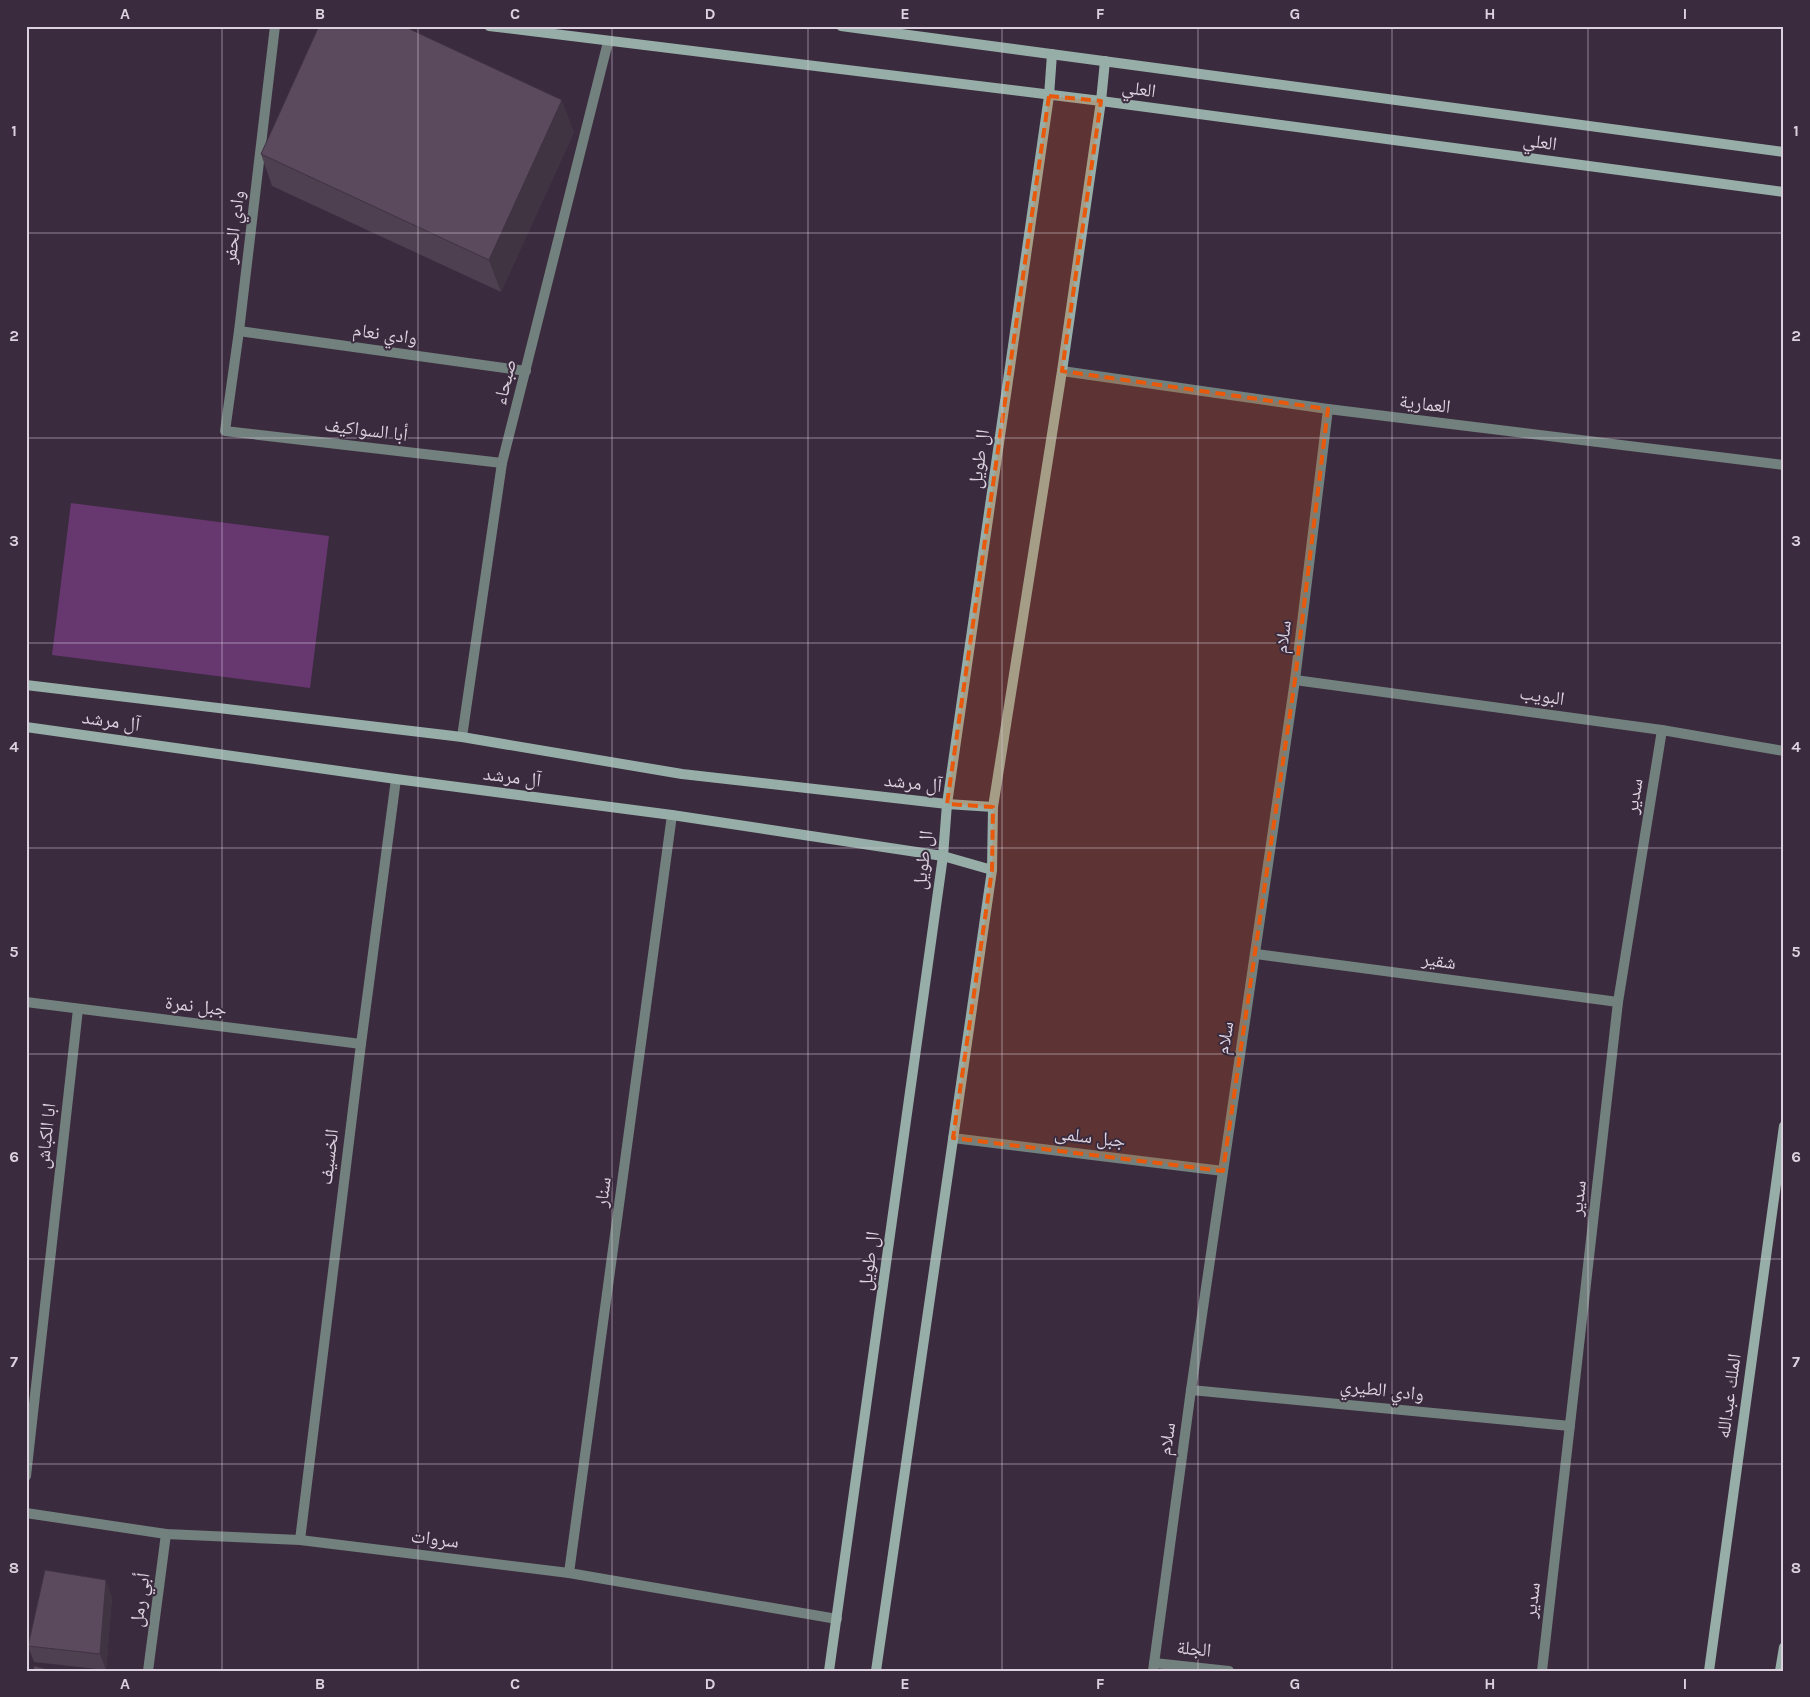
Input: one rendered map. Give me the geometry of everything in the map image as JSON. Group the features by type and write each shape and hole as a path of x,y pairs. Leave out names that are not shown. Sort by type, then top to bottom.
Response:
{"street":[{"name":"وادي الحفر","path":"225,431 239,331 275,26"},
{"name":"العلي","path":"489,26 1100,102 1784,192"},
{"name":"العلي","path":"841,26 1784,152"},
{"name":"صبحاء","path":"462,737 502,463 608,42"},
{"name":"ال طويل","path":"829,1671 943,856 947,804 1049,96 1052,54"},
{"path":"876,1671 992,870 993,807 1062,371 1105,60"},
{"name":"وادي نعام","path":"239,331 526,372"},
{"name":"العمارية","path":"1062,371 1328,409 1784,465"},
{"name":"سلام","path":"1154,1667 1191,1390 1295,680 1328,409"},
{"name":"أبا السواكيف","path":"225,431 502,463"},
{"name":"البويب","path":"1295,680 1662,730 1784,752"},
{"name":"آل مرشد","path":"26,685 462,737 682,774 947,804 993,807"},
{"name":"آل مرشد","path":"26,726 396,779 672,815 943,856 992,870"},
{"name":"سدير","path":"1542,1671 1618,1002 1662,730"},
{"name":"الخسيف","path":"300,1540 361,1044 396,779"},
{"name":"سنار","path":"569,1573 672,815"},
{"name":"شقير","path":"1256,954 1618,1002"},
{"name":"جبل نمرة","path":"26,1002 361,1044"},
{"name":"ابا الكباش","path":"26,1476 78,1008"},
{"name":"الملك عبدالله","path":"1709,1671 1784,1126"},
{"name":"جبل سلمى","path":"954,1138 1223,1171"},
{"name":"وادي الطيري","path":"1191,1390 1570,1426"},
{"name":"سروات","path":"26,1513 166,1534 300,1540 569,1573 837,1619"},
{"name":"أبي رمل","path":"148,1671 166,1534"},
{"path":"1780,1671 1784,1647"},
{"name":"الجلة","path":"1154,1667 1229,1671"}],"highlighted area":[{"path":"1049,96 1101,101 1062,371 1328,409 1295,680 1223,1171 953,1138 992,870 993,807 947,804"}],"shaded area":[{"path":"71,503 329,536 310,688 52,655"}],"building":[{"path":"319,26 403,26 562,100 489,260 261,154"},
{"path":"45,1570 106,1580 100,1654 28,1646"},
{"path":"34,1666 55,1671 33,1671"}]}
